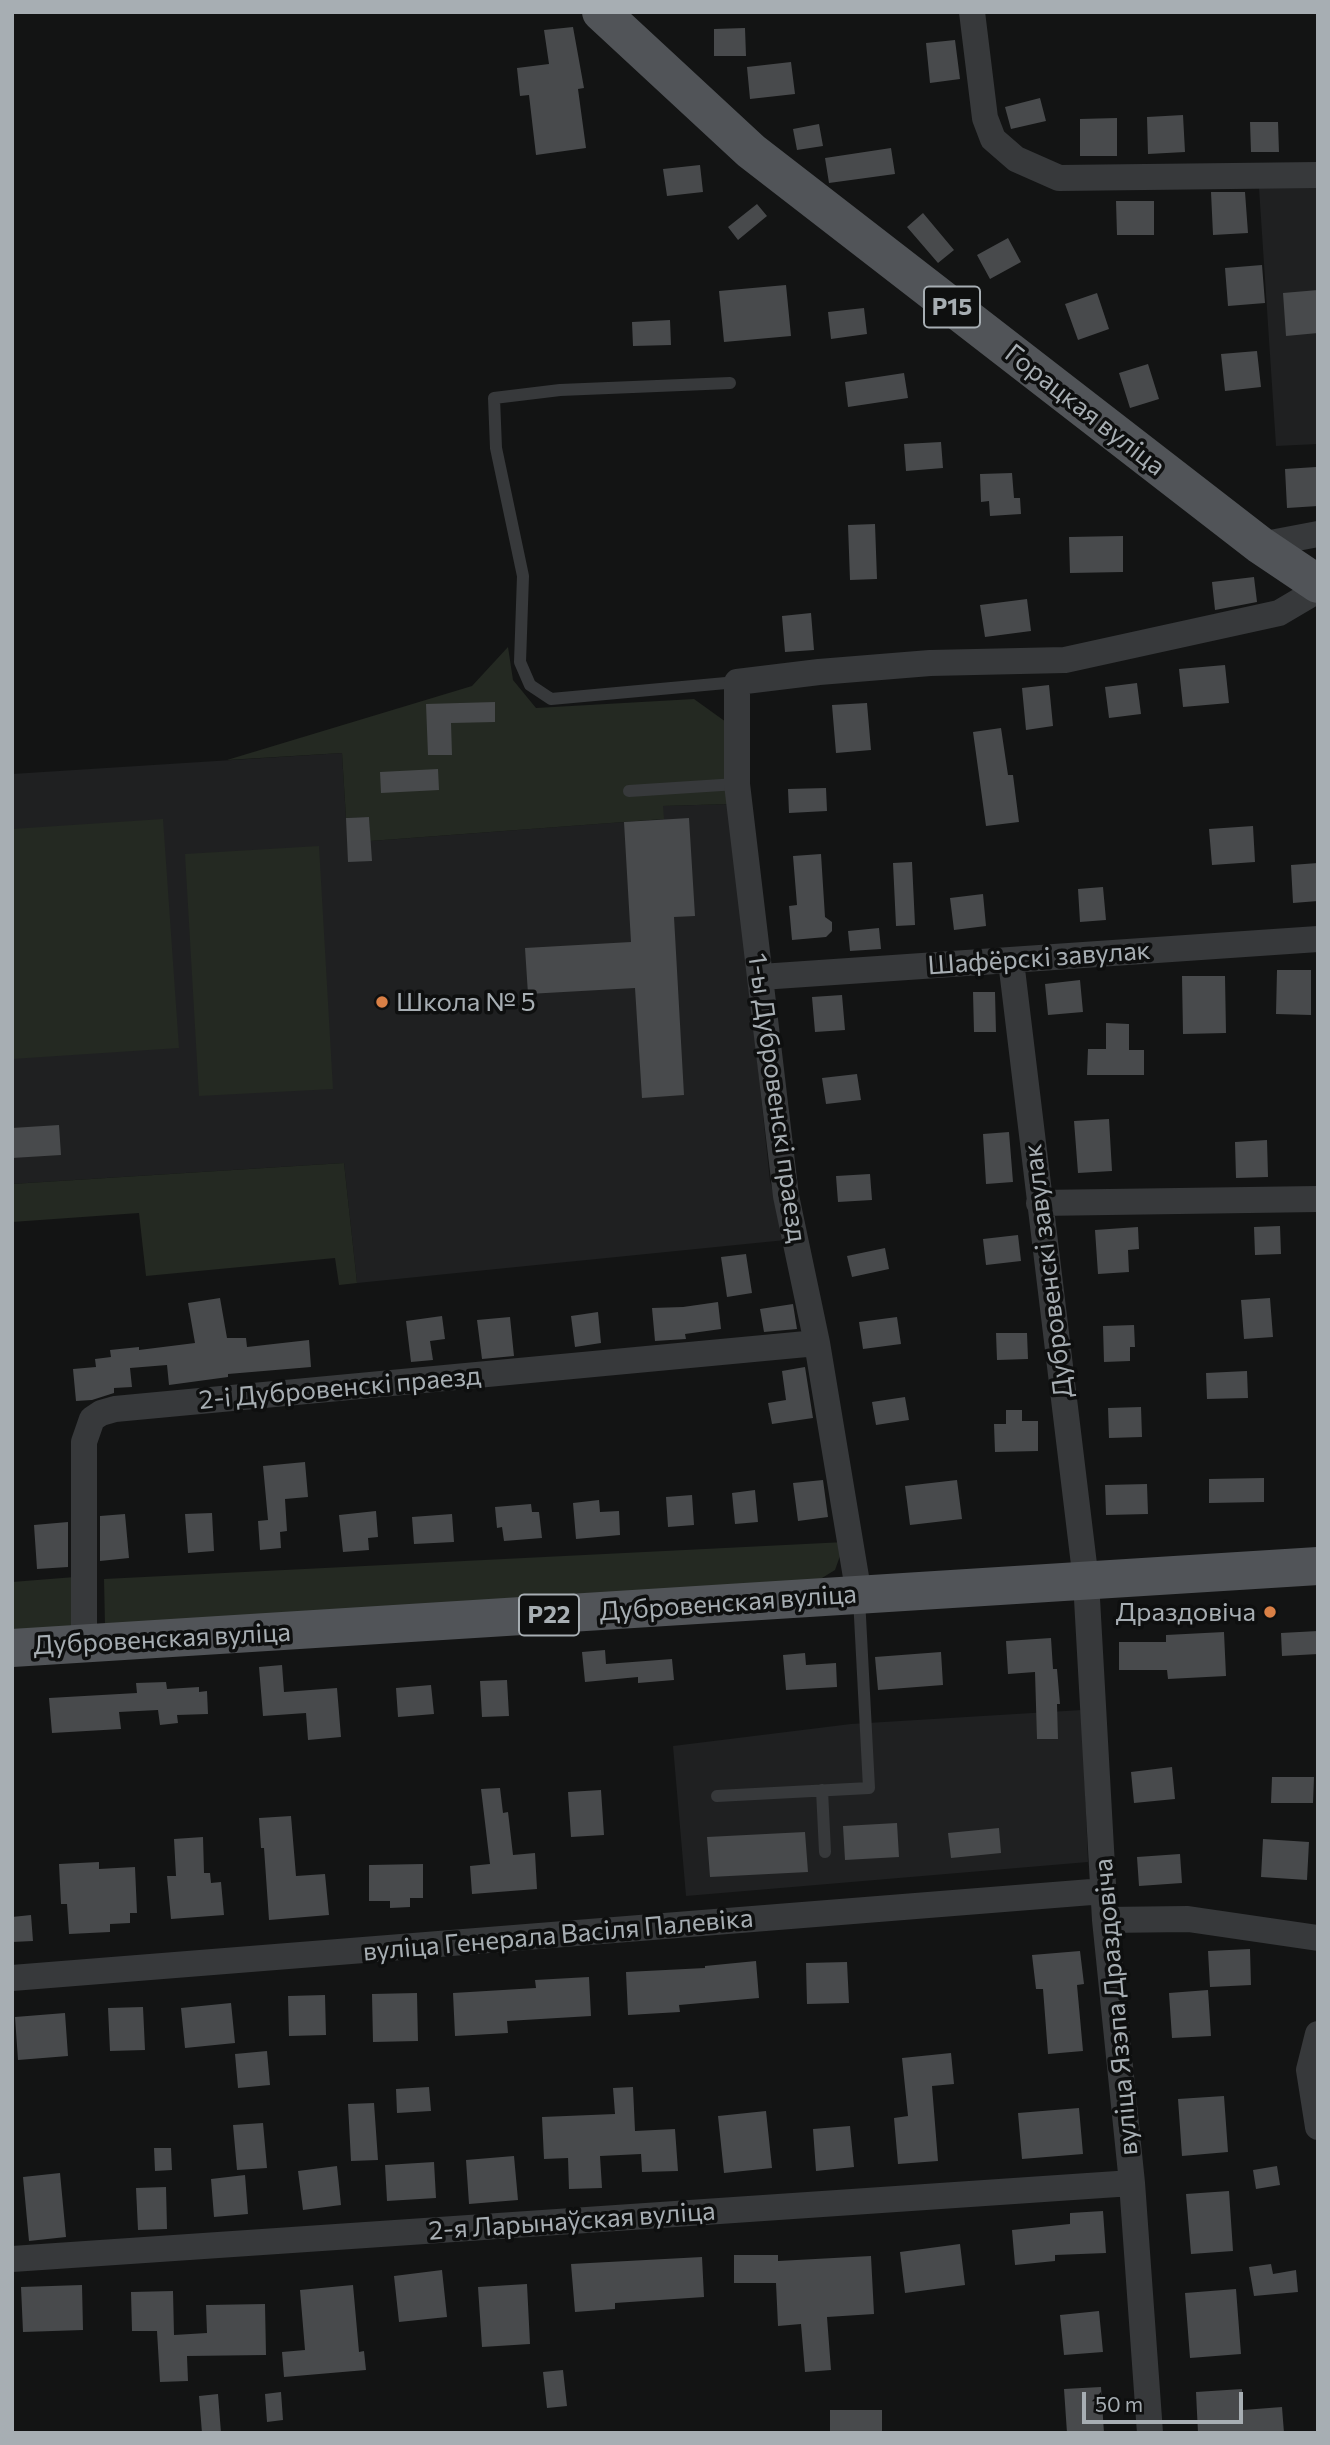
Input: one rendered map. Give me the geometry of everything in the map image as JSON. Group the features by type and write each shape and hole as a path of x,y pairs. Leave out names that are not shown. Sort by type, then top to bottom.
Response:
{"main road":[{"name":"Горацкая вуліца","path":"601,12 751,151 1259,545 1318,583"},
{"name":"Дубровенская вуліца","path":"12,1648 1318,1566"}],"street":[{"path":"972,12 989,128 993,139 1016,159 1059,178 1318,175"},
{"path":"1259,545 1318,534"},
{"path":"737,682 930,663 1065,660 1279,613 1318,590"},
{"name":"1-ы Дубровенскі праезд","path":"737,682 737,784 786,1196 817,1343 859,1595"},
{"name":"Шафёрскі завулак","path":"761,977 1318,939"},
{"name":"Дубровенскі завулак","path":"1011,961 1086,1581"},
{"path":"1039,1203 1318,1199"},
{"name":"2-і Дубровенскі праезд","path":"84,1645 84,1442 92,1419 101,1413 115,1409 817,1343"},
{"name":"вуліца Язэпа Драздовіча","path":"1086,1581 1105,1920 1132,2183 1150,2433"},
{"name":"вуліца Генерала Васіля Палевіка","path":"12,1978 1104,1891"},
{"path":"1105,1920 1188,1919 1318,1938"},
{"path":"1318,2034 1309,2070 1318,2127"},
{"name":"2-я Ларынаўская вуліца","path":"12,2259 1132,2183"}],"lane":[{"path":"730,383 560,390 494,398 496,448 523,576 520,662 530,685 551,699 737,682"},
{"path":"629,791 737,784"},
{"path":"717,1796 869,1788 859,1595"},
{"path":"822,1790 825,1852"}],"shaded area":[{"path":"1259,188 1318,188 1318,444 1276,446"},
{"path":"508,647 513,680 536,708 694,699 726,722 730,804 663,806 664,819 370,841 369,817 346,818 342,753 227,760 472,686"},
{"name":"Школа № 5","path":"342,753 346,818 369,817 370,841 663,819 663,806 730,804 770,1181 786,1240 357,1283 344,1163 12,1184 12,774"},
{"path":"163,819 179,1048 12,1059 12,829"},
{"path":"319,846 333,1089 199,1096 185,854"},
{"path":"344,1163 357,1283 339,1285 335,1258 146,1276 139,1213 12,1222 12,1184"},
{"path":"845,1542 835,1570 809,1586 105,1626 104,1579"},
{"path":"75,1577 71,1628 12,1631 12,1582"},
{"path":"1082,1710 1088,1862 686,1896 673,1746 851,1724"}],"building":[{"path":"573,27 584,88 578,89 586,148 536,155 529,95 520,96 517,68 549,64 544,30"},
{"path":"745,28 746,56 714,56 714,29"},
{"path":"955,40 960,79 930,83 926,43"},
{"path":"791,62 795,94 750,99 747,67"},
{"path":"1040,98 1046,121 1011,129 1005,107"},
{"path":"1183,115 1185,152 1148,154 1147,117"},
{"path":"1117,118 1117,156 1080,156 1080,119"},
{"path":"1250,122 1278,122 1279,152 1251,152"},
{"path":"819,124 823,146 797,150 793,129"},
{"path":"891,148 895,174 829,183 825,158"},
{"path":"700,165 703,192 667,196 663,169"},
{"path":"1211,192 1245,192 1248,233 1213,235"},
{"path":"1116,201 1154,201 1154,235 1117,235"},
{"path":"757,204 767,216 738,240 728,227"},
{"path":"923,213 954,250 938,263 907,227"},
{"path":"1008,238 1021,262 990,279 977,255"},
{"path":"1262,265 1265,303 1228,306 1225,268"},
{"path":"786,285 791,336 724,342 719,291"},
{"path":"1318,290 1318,333 1286,336 1283,293"},
{"path":"1097,293 1109,329 1078,340 1065,304"},
{"path":"864,308 867,334 831,339 828,312"},
{"path":"670,320 671,345 633,346 632,322"},
{"path":"1257,351 1261,387 1225,391 1221,354"},
{"path":"1148,364 1159,399 1130,408 1119,373"},
{"path":"904,373 908,398 848,407 845,382"},
{"path":"941,442 943,468 906,471 904,444"},
{"path":"1316,467 1318,506 1287,508 1285,469"},
{"path":"1012,473 1014,498 1020,498 1021,514 990,516 989,501 981,502 980,474"},
{"path":"875,524 877,579 850,580 848,525"},
{"path":"1123,536 1123,572 1070,573 1069,537"},
{"path":"1254,577 1257,602 1215,610 1212,582"},
{"path":"1027,599 1031,631 985,637 980,605"},
{"path":"811,613 814,650 785,652 782,616"},
{"path":"1225,665 1229,703 1183,707 1179,669"},
{"path":"1137,683 1141,714 1109,718 1105,687"},
{"path":"1049,685 1053,726 1026,730 1022,688"},
{"path":"495,702 495,722 451,723 452,755 428,755 426,704"},
{"path":"867,703 871,750 836,753 832,705"},
{"path":"1001,728 1008,775 1013,775 1019,822 986,826 973,732"},
{"path":"438,769 439,790 381,793 380,772"},
{"path":"826,788 827,811 789,813 788,789"},
{"path":"369,817 372,861 348,862 346,818"},
{"path":"689,818 695,916 674,917 684,1095 642,1098 635,988 528,994 525,948 631,942 624,822"},
{"path":"1253,826 1255,862 1212,865 1209,829"},
{"path":"821,854 825,917 832,922 832,931 826,937 792,940 789,906 797,905 793,856"},
{"path":"912,862 915,925 896,926 893,863"},
{"path":"1318,863 1318,901 1293,903 1291,865"},
{"path":"1103,887 1106,920 1080,922 1078,889"},
{"path":"983,894 986,926 954,930 950,898"},
{"path":"879,928 881,949 850,951 848,931"},
{"path":"1277,970 1311,970 1311,1015 1276,1014"},
{"path":"1182,976 1225,976 1226,1033 1183,1034"},
{"path":"1080,980 1083,1012 1048,1015 1045,984"},
{"path":"973,992 995,992 996,1032 974,1032"},
{"path":"842,995 845,1030 815,1032 812,997"},
{"path":"1106,1023 1129,1024 1129,1050 1144,1050 1144,1075 1087,1075 1088,1049 1106,1049"},
{"path":"857,1074 861,1100 826,1104 822,1078"},
{"path":"1109,1119 1112,1171 1078,1173 1074,1121"},
{"path":"59,1125 61,1155 12,1158 12,1128"},
{"path":"1009,1132 1013,1182 986,1184 983,1134"},
{"path":"1267,1140 1268,1177 1236,1178 1235,1142"},
{"path":"870,1174 872,1200 838,1202 836,1176"},
{"path":"1280,1226 1281,1254 1255,1255 1254,1227"},
{"path":"1138,1227 1139,1249 1128,1250 1129,1272 1098,1274 1095,1230"},
{"path":"1018,1235 1021,1261 986,1265 983,1239"},
{"path":"885,1248 889,1269 852,1277 847,1256"},
{"path":"746,1254 752,1293 727,1297 721,1257"},
{"path":"220,1298 227,1338 246,1338 247,1347 309,1340 311,1367 228,1374 228,1377 169,1385 167,1365 130,1368 132,1387 114,1388 114,1393 92,1400 76,1401 73,1369 96,1367 95,1359 111,1357 110,1350 139,1347 139,1350 195,1343 188,1303"},
{"path":"1270,1298 1273,1337 1244,1339 1241,1300"},
{"path":"718,1302 721,1329 685,1334 686,1339 655,1341 652,1308"},
{"path":"793,1304 797,1329 764,1332 760,1309"},
{"path":"598,1312 601,1343 575,1347 571,1316"},
{"path":"442,1316 445,1339 430,1341 433,1360 411,1362 406,1321"},
{"path":"510,1317 514,1356 482,1359 477,1320"},
{"path":"897,1317 901,1344 863,1349 859,1322"},
{"path":"1134,1325 1135,1347 1130,1347 1130,1361 1104,1362 1103,1326"},
{"path":"996,1333 1027,1333 1028,1359 997,1360"},
{"path":"805,1367 813,1418 772,1424 768,1403 786,1400 782,1371"},
{"path":"1247,1371 1248,1398 1207,1399 1206,1373"},
{"path":"905,1397 909,1420 876,1425 872,1402"},
{"path":"1141,1407 1142,1437 1109,1438 1108,1408"},
{"path":"1006,1410 1022,1410 1022,1421 1038,1421 1038,1451 995,1452 994,1424 1006,1424"},
{"path":"305,1462 308,1497 285,1499 287,1531 280,1532 281,1548 260,1550 258,1521 268,1520 263,1466"},
{"path":"1264,1478 1264,1502 1209,1503 1209,1479"},
{"path":"823,1480 828,1517 798,1521 793,1483"},
{"path":"957,1480 962,1519 910,1525 905,1486"},
{"path":"1147,1484 1148,1514 1106,1515 1105,1485"},
{"path":"755,1490 758,1522 735,1524 732,1493"},
{"path":"692,1495 694,1525 668,1527 666,1497"},
{"path":"599,1500 600,1512 619,1511 620,1535 576,1539 573,1503"},
{"path":"531,1504 532,1512 539,1512 542,1538 504,1541 502,1527 497,1528 495,1507"},
{"path":"376,1511 378,1537 368,1538 369,1550 343,1552 339,1515"},
{"path":"212,1513 214,1551 188,1553 185,1514"},
{"path":"125,1514 129,1558 100,1561 100,1516"},
{"path":"452,1514 454,1542 414,1544 412,1517"},
{"path":"68,1522 68,1567 37,1569 34,1525"},
{"path":"1318,1631 1318,1654 1282,1656 1281,1633"},
{"path":"1224,1632 1226,1676 1168,1679 1167,1670 1119,1670 1119,1642 1166,1642 1166,1635"},
{"path":"1051,1638 1053,1669 1057,1669 1060,1704 1057,1704 1058,1739 1037,1739 1035,1672 1008,1674 1006,1641"},
{"path":"605,1650 606,1664 672,1659 674,1680 638,1683 638,1677 585,1682 582,1652"},
{"path":"941,1652 943,1685 878,1690 875,1657"},
{"path":"805,1653 806,1665 836,1663 837,1687 786,1690 783,1655"},
{"path":"282,1665 284,1692 337,1688 341,1737 308,1740 306,1713 263,1716 259,1667"},
{"path":"507,1680 509,1716 482,1717 480,1681"},
{"path":"166,1682 167,1689 199,1687 199,1692 207,1691 208,1714 177,1715 178,1723 160,1725 158,1710 119,1712 121,1729 52,1733 49,1698 137,1693 136,1683"},
{"path":"431,1685 434,1714 398,1717 396,1688"},
{"path":"1172,1767 1175,1799 1134,1803 1131,1772"},
{"path":"1272,1777 1314,1777 1313,1803 1271,1803"},
{"path":"500,1788 503,1813 508,1812 513,1855 535,1853 537,1889 472,1894 470,1866 490,1864 481,1789"},
{"path":"601,1790 604,1835 571,1837 568,1792"},
{"path":"291,1816 296,1876 325,1874 329,1915 269,1920 259,1818"},
{"path":"897,1823 899,1857 845,1860 843,1826"},
{"path":"999,1828 1001,1853 951,1858 948,1833"},
{"path":"805,1832 808,1872 710,1877 707,1837"},
{"path":"203,1837 204,1873 210,1873 211,1883 221,1882 224,1915 171,1919 167,1876 176,1876 174,1839"},
{"path":"1263,1839 1309,1842 1307,1880 1261,1877"},
{"path":"1180,1854 1182,1883 1139,1886 1137,1857"},
{"path":"99,1862 99,1869 135,1867 137,1913 130,1913 130,1923 110,1924 110,1932 69,1934 67,1904 61,1904 59,1864"},
{"path":"423,1864 423,1898 410,1898 410,1907 390,1908 390,1901 369,1901 369,1865"},
{"path":"31,1915 33,1941 12,1942 12,1917"},
{"path":"1250,1949 1251,1985 1210,1987 1208,1951"},
{"path":"1080,1951 1084,1984 1077,1985 1083,2051 1048,2054 1043,1989 1036,1989 1032,1955"},
{"path":"756,1961 759,1998 679,2005 680,2012 628,2015 626,1972 705,1968"},
{"path":"847,1962 849,2003 807,2004 806,1963"},
{"path":"589,1977 591,2016 507,2021 508,2033 455,2036 453,1993 536,1988 535,1980"},
{"path":"1208,1990 1211,2036 1172,2038 1169,1993"},
{"path":"417,1993 418,2041 373,2042 372,1994"},
{"path":"325,1995 326,2035 289,2036 288,1996"},
{"path":"231,2003 235,2043 185,2048 181,2008"},
{"path":"143,2007 145,2050 110,2051 108,2008"},
{"path":"65,2013 68,2056 18,2060 15,2017"},
{"path":"267,2051 270,2085 238,2088 235,2054"},
{"path":"951,2053 954,2084 932,2086 938,2161 898,2164 894,2118 908,2116 902,2058"},
{"path":"429,2087 431,2111 397,2113 396,2089"},
{"path":"633,2087 635,2131 675,2129 678,2171 642,2172 641,2154 600,2156 602,2188 569,2189 568,2158 544,2159 542,2117 615,2114 613,2088"},
{"path":"1224,2096 1228,2152 1182,2156 1178,2099"},
{"path":"374,2103 378,2160 351,2161 348,2104"},
{"path":"1079,2108 1083,2154 1022,2159 1018,2113"},
{"path":"766,2111 772,2168 724,2173 718,2116"},
{"path":"263,2123 267,2168 237,2170 233,2125"},
{"path":"850,2126 854,2167 816,2171 813,2129"},
{"path":"154,2148 171,2148 172,2170 155,2171"},
{"path":"514,2156 518,2200 469,2204 466,2160"},
{"path":"434,2162 436,2198 387,2201 385,2165"},
{"path":"337,2166 341,2205 303,2210 298,2171"},
{"path":"1277,2166 1280,2185 1256,2189 1253,2170"},
{"path":"60,2173 66,2237 29,2241 23,2177"},
{"path":"245,2175 248,2214 214,2217 211,2179"},
{"path":"166,2187 167,2229 138,2230 136,2188"},
{"path":"1229,2191 1233,2251 1191,2254 1186,2194"},
{"path":"1103,2211 1106,2253 1055,2255 1055,2261 1015,2265 1012,2230 1070,2224 1070,2213"},
{"path":"960,2244 965,2285 905,2293 900,2252"},
{"path":"734,2255 778,2255 778,2261 871,2256 874,2314 827,2317 831,2370 805,2372 801,2324 778,2326 776,2283 734,2283"},
{"path":"702,2257 704,2297 615,2303 615,2309 575,2312 571,2264"},
{"path":"1271,2264 1273,2274 1296,2270 1298,2292 1254,2296 1249,2267"},
{"path":"442,2270 447,2317 399,2322 394,2276"},
{"path":"527,2284 530,2344 482,2347 478,2287"},
{"path":"82,2285 83,2330 23,2332 21,2287"},
{"path":"353,2285 359,2352 364,2351 366,2370 284,2377 282,2352 305,2350 300,2290"},
{"path":"1236,2289 1241,2354 1190,2358 1185,2293"},
{"path":"173,2291 174,2335 207,2333 206,2305 265,2304 266,2355 187,2356 188,2381 160,2382 157,2331 132,2331 131,2292"},
{"path":"1099,2311 1103,2352 1064,2355 1060,2315"},
{"path":"563,2370 567,2406 547,2408 543,2372"},
{"path":"1101,2387 1104,2433 1067,2433 1064,2389"},
{"path":"1242,2389 1243,2410 1282,2407 1284,2433 1198,2433 1196,2392"},
{"path":"281,2392 283,2420 267,2422 265,2394"},
{"path":"218,2394 221,2433 202,2433 199,2396"},
{"path":"830,2410 882,2410 882,2433 830,2433"}],"place":[{"name":"Школа № 5","path":"382,1002"},
{"name":"Драздовіча","path":"1270,1612"}]}
